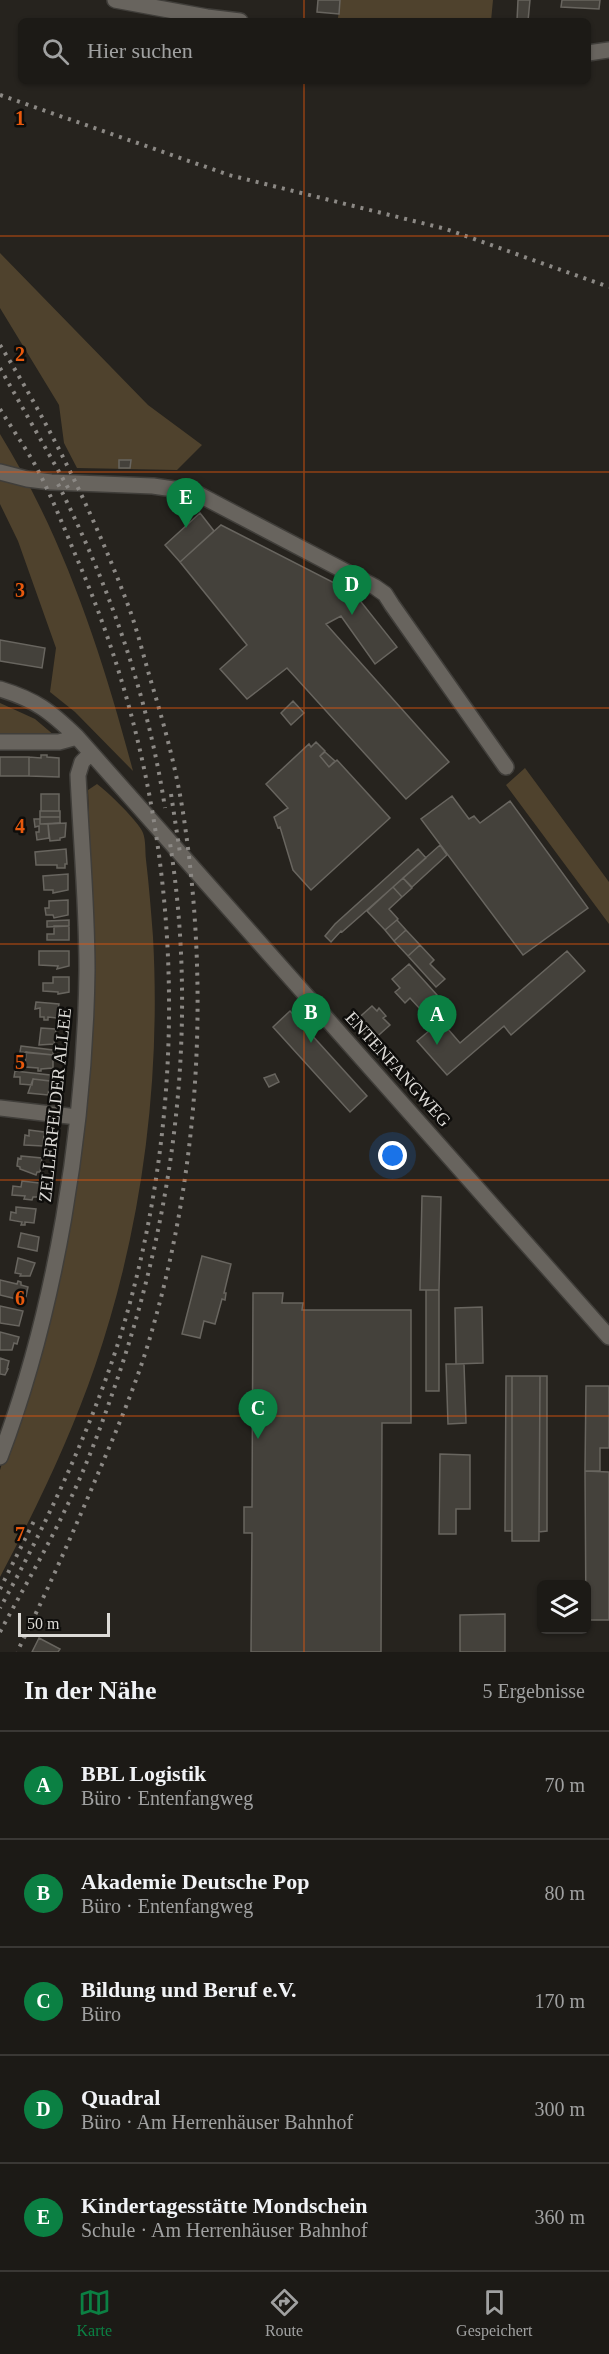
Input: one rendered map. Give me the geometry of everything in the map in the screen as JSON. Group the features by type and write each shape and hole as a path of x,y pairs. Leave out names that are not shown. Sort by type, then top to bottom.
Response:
{"street":[{"path":"115,0 215,18"},
{"path":"591,53 609,50"},
{"path":"0,472 51,482 153,486 194,492 375,587 392,605 506,767"},
{"name":"ENTENFANGWEG","path":"0,689 31,700 50,711 77,737 609,1337"},
{"path":"0,742 59,742 77,737"},
{"name":"ZELLERFELDER ALLEE","path":"0,1457 20,1398 47,1294 69,1185 84,1046 87,970 85,882 78,775 82,762 92,753"},
{"path":"0,1107 77,1117"}],"shaded area":[{"path":"340,0 493,0 491,18 338,18"},
{"path":"0,253 148,405 202,445 177,470 77,468 64,443 59,405 0,308"},
{"path":"0,434 43,514 79,598 108,684 133,771 75,712 50,692 56,648 18,541 0,504"},
{"path":"0,703 35,719 55,736 0,737"},
{"path":"525,768 609,882 609,924 506,785"},
{"path":"97,784 136,822 145,839 155,991 151,1100 145,1154 125,1262 95,1366 52,1473 0,1577 0,1470 44,1326 92,971 93,889 87,819 89,817 88,790"}],"building":[{"path":"318,0 340,0 339,14 317,12"},
{"path":"518,0 530,0 528,18 517,18"},
{"path":"562,0 600,0 599,9 561,7"},
{"path":"119,460 131,460 130,468 119,468"},
{"path":"200,513 214,531 180,562 165,545"},
{"path":"221,525 354,593 397,647 375,664 341,616 326,624 449,762 406,799 287,668 247,699 220,669 247,645 180,562"},
{"path":"0,640 45,648 42,668 0,661"},
{"path":"293,701 304,713 291,725 281,713"},
{"path":"316,742 325,751 320,756 329,767 337,760 390,818 311,890 293,870 280,827 278,828 274,817 288,808 266,784 309,744 311,747"},
{"path":"325,752 335,761 329,767 320,756"},
{"path":"41,755 59,758 59,777 29,776 29,757 41,758"},
{"path":"0,757 29,757 29,776 0,776"},
{"path":"41,794 59,794 59,811 41,811"},
{"path":"452,796 469,819 474,816 480,823 510,801 588,908 523,955 421,819"},
{"path":"40,811 60,811 60,817 40,817"},
{"path":"40,817 60,817 60,823 40,824"},
{"path":"34,819 40,819 40,824 48,824 49,838 37,840 36,832 39,832 39,826 35,827"},
{"path":"66,823 65,837 50,841 48,824"},
{"path":"440,845 447,855 412,887 403,878"},
{"path":"66,849 65,868 57,868 57,865 36,865 35,852"},
{"path":"418,849 426,858 331,942 325,936 335,924"},
{"path":"68,874 68,890 53,893 53,890 44,890 43,876"},
{"path":"403,878 412,888 402,897 393,887"},
{"path":"393,887 402,897 389,909 398,919 385,930 367,911"},
{"path":"68,900 68,915 54,918 53,915 46,915 45,908 49,908 49,901"},
{"path":"69,920 69,926 47,927 47,921"},
{"path":"397,920 406,930 394,941 385,930"},
{"path":"54,926 69,926 69,940 47,940 47,934 54,934"},
{"path":"406,930 420,945 408,956 394,941"},
{"path":"420,945 434,960 430,964 445,979 436,987 408,956"},
{"path":"39,951 69,951 69,966 57,969 58,966 39,965"},
{"path":"567,951 585,971 511,1035 504,1026 447,1075 417,1041 441,1021 460,1043"},
{"path":"409,964 437,995 421,1010 410,998 405,1003 395,992 400,988 392,979"},
{"path":"53,977 69,977 69,992 58,994 58,992 43,991 43,983 53,983"},
{"path":"36,1002 59,1004 57,1018 48,1017 48,1020 44,1020 44,1017 40,1017 40,1008 35,1009"},
{"path":"372,1006 377,1011 379,1008 386,1016 383,1018 390,1025 371,1042 354,1022"},
{"path":"290,1011 367,1096 350,1112 273,1027"},
{"path":"41,1028 56,1029 54,1044 39,1045"},
{"path":"21,1046 53,1050 53,1055 20,1052"},
{"path":"26,1052 53,1055 53,1068 38,1071 38,1068 25,1067"},
{"path":"15,1071 50,1075 50,1081 33,1079 32,1085 20,1084 20,1077 14,1077"},
{"path":"275,1074 279,1082 269,1087 264,1078"},
{"path":"33,1079 50,1081 48,1095 28,1093"},
{"path":"29,1130 44,1132 43,1146 24,1145 25,1135 29,1136"},
{"path":"21,1156 42,1158 40,1172 36,1175 20,1169 17,1166 18,1158 21,1159"},
{"path":"22,1181 39,1183 39,1197 33,1197 32,1200 24,1199 25,1196 12,1195 13,1186 21,1187"},
{"path":"422,1196 441,1197 439,1290 420,1290"},
{"path":"16,1207 36,1209 34,1223 25,1222 25,1225 21,1225 22,1222 10,1220 11,1212 16,1213"},
{"path":"21,1233 39,1237 37,1251 18,1247"},
{"path":"202,1256 231,1264 224,1293 226,1293 225,1300 222,1299 215,1324 204,1321 200,1338 182,1334"},
{"path":"18,1258 35,1263 30,1276 20,1276 21,1274 15,1273"},
{"path":"0,1280 17,1284 18,1281 21,1285 28,1287 25,1301 0,1295"},
{"path":"426,1290 439,1290 439,1391 426,1391"},
{"path":"253,1293 283,1293 282,1303 303,1303 302,1310 411,1310 411,1423 382,1423 381,1652 251,1652 252,1533 244,1533 244,1507 252,1507"},
{"path":"0,1306 23,1311 19,1326 0,1323"},
{"path":"482,1307 483,1363 456,1364 455,1308"},
{"path":"0,1332 19,1337 12,1350 0,1350"},
{"path":"0,1358 9,1361 5,1375 0,1374"},
{"path":"446,1364 464,1364 466,1423 448,1424"},
{"path":"506,1376 512,1376 512,1531 505,1531"},
{"path":"512,1376 540,1376 539,1541 512,1541"},
{"path":"540,1376 547,1376 547,1531 539,1532"},
{"path":"586,1386 609,1386 609,1448 600,1448 600,1471 585,1471"},
{"path":"440,1454 470,1455 470,1509 456,1509 456,1534 439,1534"},
{"path":"585,1471 609,1472 609,1620 591,1620 591,1580 586,1580"},
{"path":"505,1614 505,1652 460,1652 460,1615"},
{"path":"39,1638 60,1649 58,1652 32,1652"}],"railway":[{"path":"0,95 229,175 446,229 609,287"},
{"path":"0,345 37,408 86,505 115,571 137,632 170,748 184,819 192,882 198,1010 190,1138 181,1202 169,1265 153,1327 135,1384 113,1439 17,1652"},
{"path":"0,368 71,493"},
{"path":"0,409 40,475 78,561 113,652 139,746 157,841 167,938 169,1035 162,1132 147,1229 124,1324 100,1396 70,1469 36,1541 0,1608"},
{"path":"58,484 94,561 124,642 148,724 165,808"},
{"path":"171,794 180,853"},
{"path":"0,1632 58,1524 88,1460 118,1377 155,1246 176,1113 181,1046 182,978 178,911 170,843"},
{"path":"0,1589 36,1517"}],"place":[{"name":"Kindertagesstätte Mondschein","path":"186,528"},
{"name":"Quadral","path":"352,615"},
{"name":"Akademie Deutsche Pop","path":"311,1043"},
{"name":"BBL Logistik","path":"437,1045"},
{"name":"Bildung und Beruf e.V.","path":"258,1439"}]}
